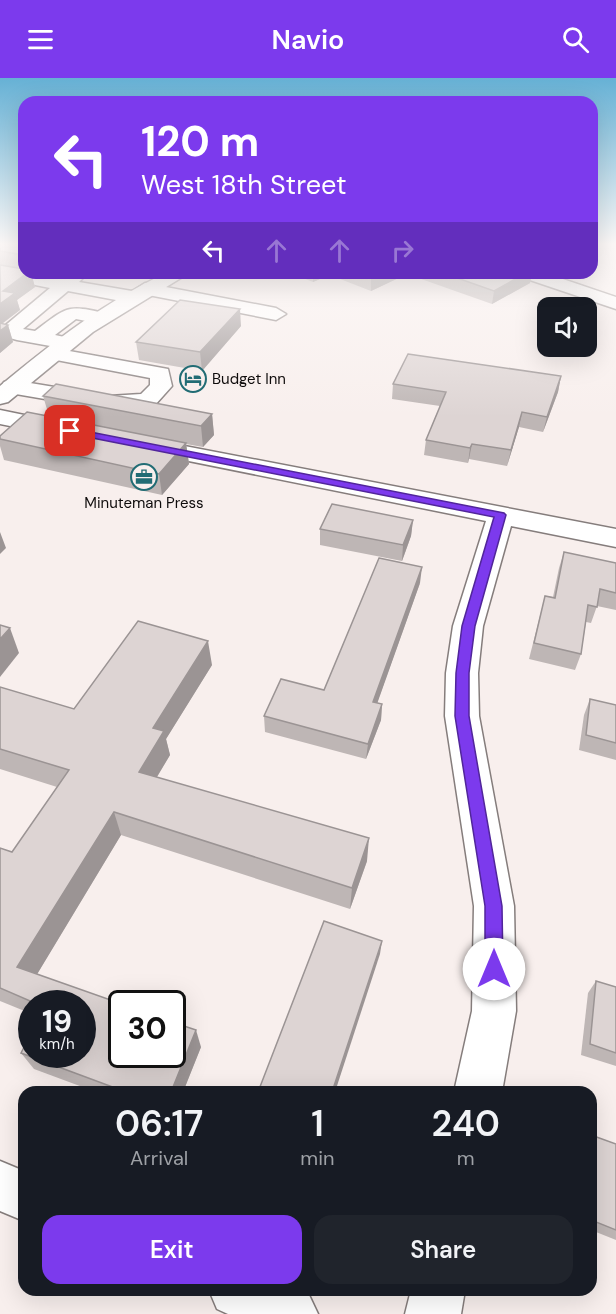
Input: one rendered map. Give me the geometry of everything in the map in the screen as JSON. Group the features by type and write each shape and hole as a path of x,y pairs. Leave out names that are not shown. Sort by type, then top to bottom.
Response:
{"street":[{"path":"6,392 109,403 147,400 161,386 160,374 53,345 17,334 11,329 43,302"},
{"path":"6,392 53,345 80,302 78,302"},
{"path":"53,345 125,302"},
{"path":"222,302 276,314"},
{"path":"72,312 101,318"},
{"path":"0,417 82,433"},
{"path":"117,440 616,538"},
{"path":"479,1086 494,1011 494,906 462,716 462,673 468,626 501,515"},
{"path":"0,1186 18,1194"},
{"path":"250,1296 290,1314"},
{"path":"433,1314 437,1296"}],"building":[{"path":"178,302 240,309 200,352 136,342"},
{"path":"0,323 8,325 0,331"},
{"path":"408,354 561,376 547,417 522,412 511,450 472,444 470,448 426,440 446,392 393,384"},
{"path":"56,384 212,414 201,426 43,396"},
{"path":"27,412 186,443 159,474 0,439 0,436"},
{"path":"332,504 413,520 403,545 320,529"},
{"path":"564,552 616,563 616,593 600,589 597,607 588,605 581,654 534,643 545,596 555,598"},
{"path":"379,558 422,567 373,702 382,704 368,744 264,716 281,679 324,690"},
{"path":"138,621 208,641 153,728 164,731 139,772 369,838 352,888 114,812 17,967 82,990 18,990 18,996 0,988 0,848 12,852 69,770 0,749 0,687 74,709"},
{"path":"0,625 10,628 0,639"},
{"path":"590,699 616,705 616,743 586,735"},
{"path":"324,921 382,941 334,1086 260,1086"},
{"path":"596,981 616,987 616,1053 590,1044"},
{"path":"96,995 108,999 108,1068 181,1068 173,1086 110,1086 61,1068 96,1068"},
{"path":"186,1027 196,1030 186,1055"},
{"path":"597,1137 616,1144 616,1230 597,1222"}],"place":[{"name":"Budget Inn","path":"193,379"},
{"name":"Minuteman Press","path":"144,477"}],"route":[{"path":"70,431 501,515 468,626 462,673 462,716 494,906 494,969"}]}
